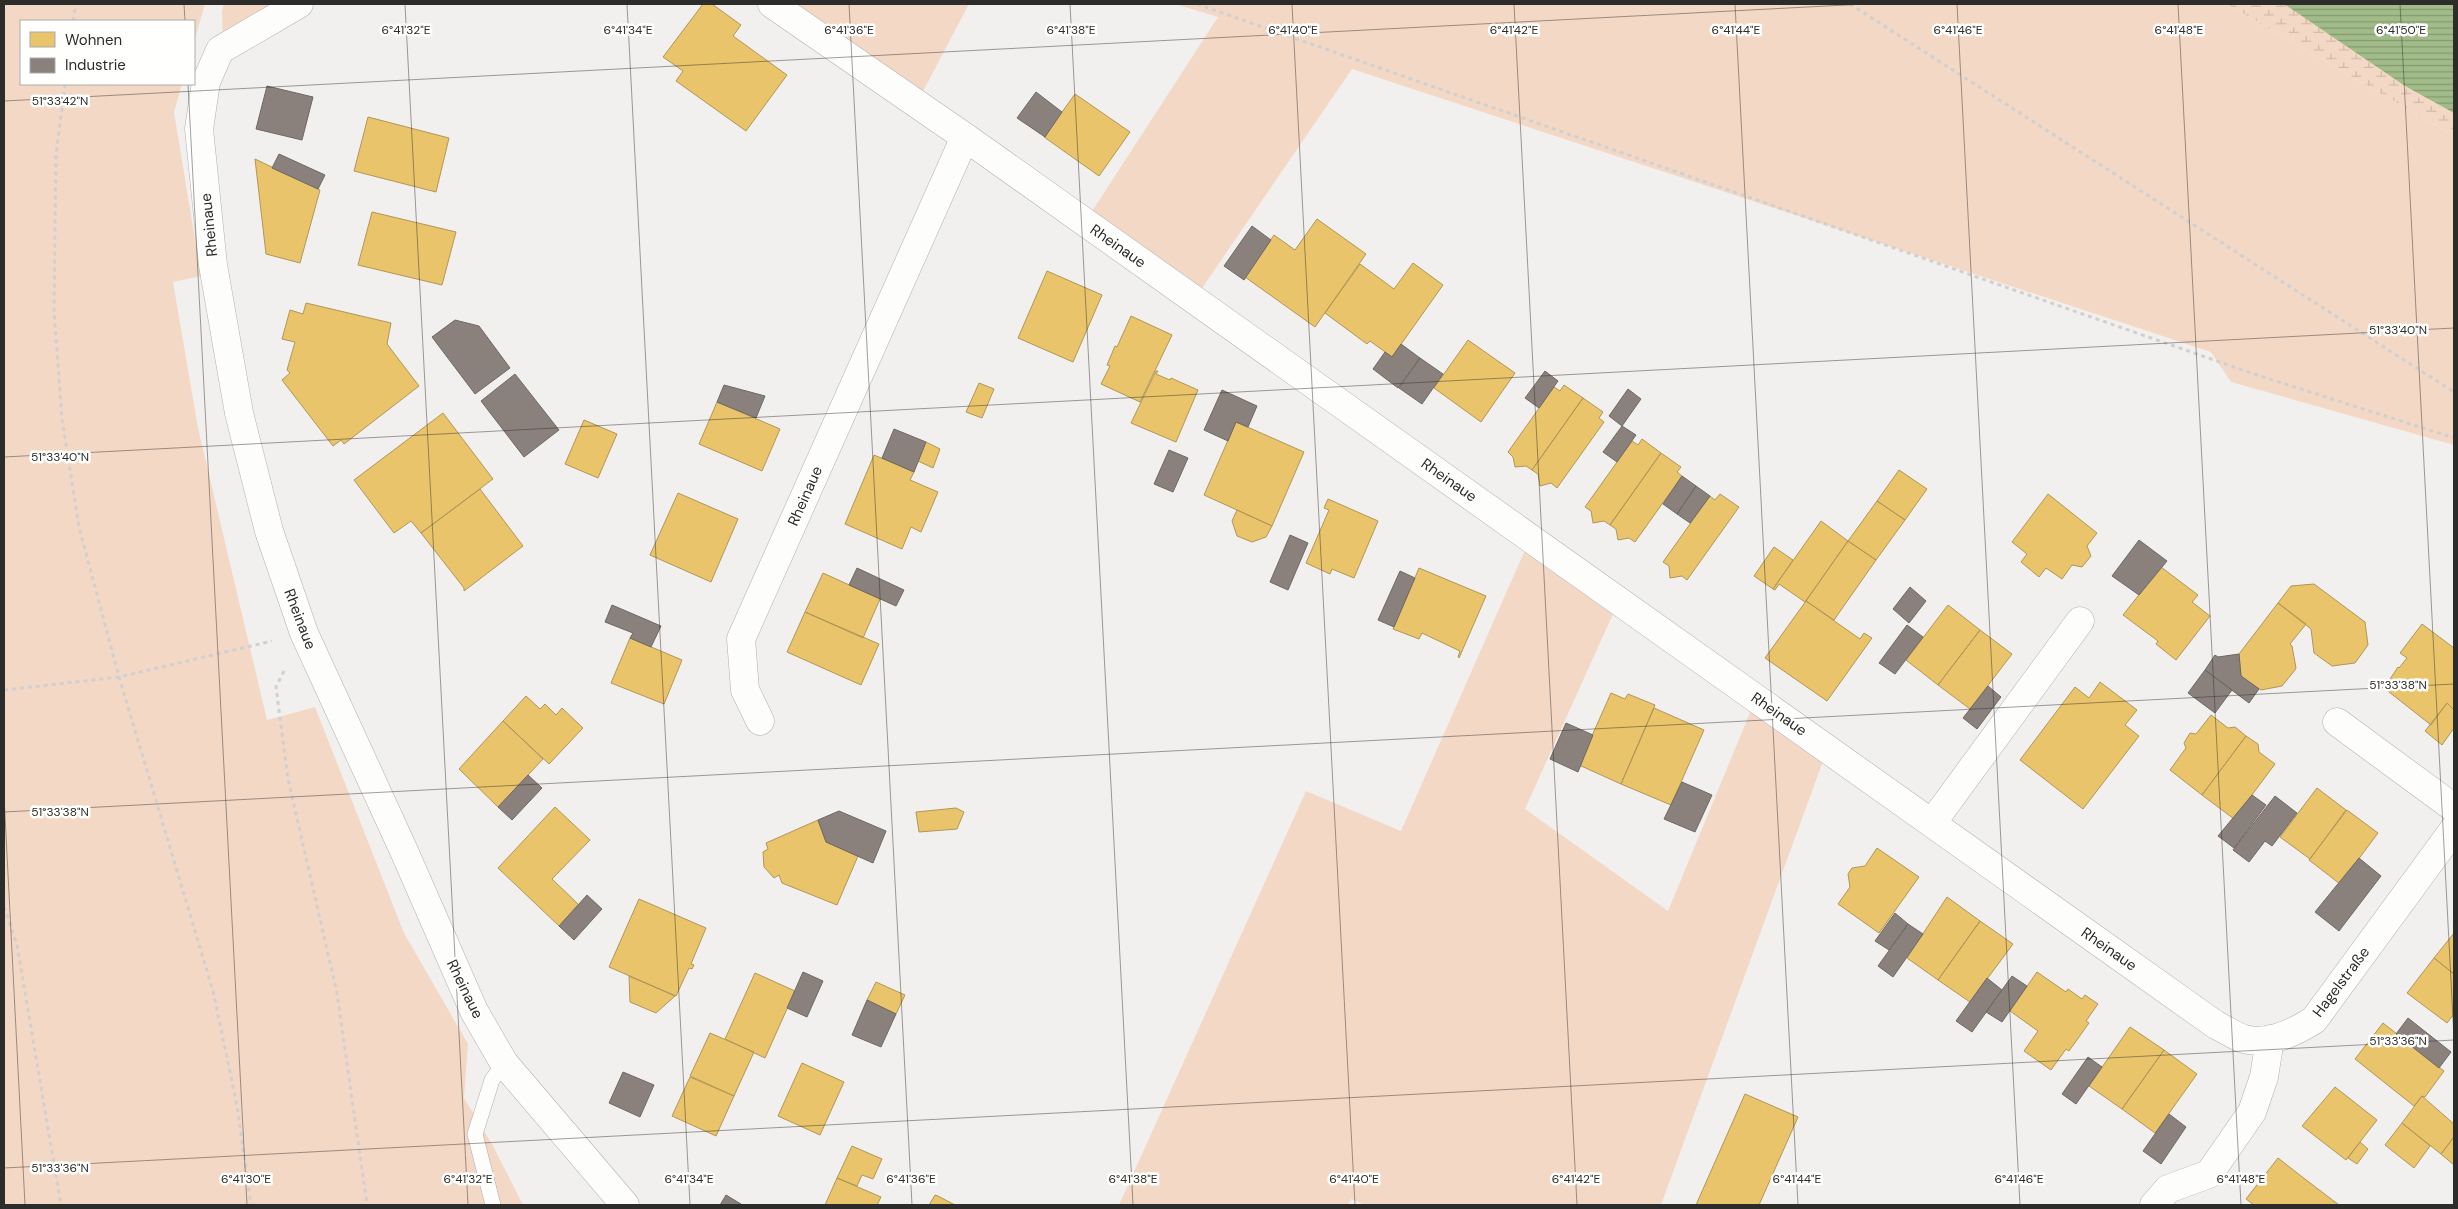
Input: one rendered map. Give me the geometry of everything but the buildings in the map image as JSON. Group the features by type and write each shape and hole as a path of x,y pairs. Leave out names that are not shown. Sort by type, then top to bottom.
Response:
{"street":[{"name":"Rheinaue","path":"299,4 220,50 206,82 199,129 213,266 239,413 269,531 304,633 404,851 470,1003 504,1063 625,1205"},
{"name":"Rheinaue","path":"772,4 965,137 2216,1024 2245,1039 2270,1039"},
{"name":"Rheinaue","path":"760,721 744,690 741,639 965,137"},
{"path":"1932,823 2080,621"},
{"path":"2337,722 2454,808"},
{"name":"Hagelstraße","path":"2270,1039 2294,1033 2314,1020 2454,829"},
{"path":"2154,1205 2168,1189 2209,1174 2252,1112 2264,1077 2270,1039"}],"lane":[{"path":"493,1205 474,1134 492,1080 504,1063"}],"path":[{"path":"74,20 76,4"},
{"path":"1197,4 2235,367 2454,438"},
{"path":"1850,4 2454,392"},
{"path":"65,85 56,155 54,311 62,419 79,527 119,677 213,991 237,1106 252,1205"},
{"path":"4,690 119,677 304,633"},
{"path":"304,633 276,687 288,779 337,993 367,1205"},
{"path":"4,907 17,945 61,1205"}],"green space":[{"path":"4,4 205,4 195,39 195,20 20,20 20,85 182,85 174,112 201,276 173,282 198,428 267,720 315,707 404,933 468,1044 464,1098 492,1144 523,1205 4,1205"},
{"path":"224,4 295,4 223,47 222,11"},
{"path":"781,4 969,4 919,99"},
{"path":"1175,4 2227,4 2454,136 2454,445 2231,382 2211,352 1352,69 1196,297 1087,219 1218,17"},
{"path":"2227,4 2454,4 2454,136"},
{"path":"1529,541 1618,603 1525,809 1668,911 1754,703 1826,753 1661,1205 1365,1205 1351,1199 1348,1205 1119,1205 1306,791 1401,831"}],"shaded area":[{"path":"2284,4 2454,4 2454,113 2405,86"}]}
